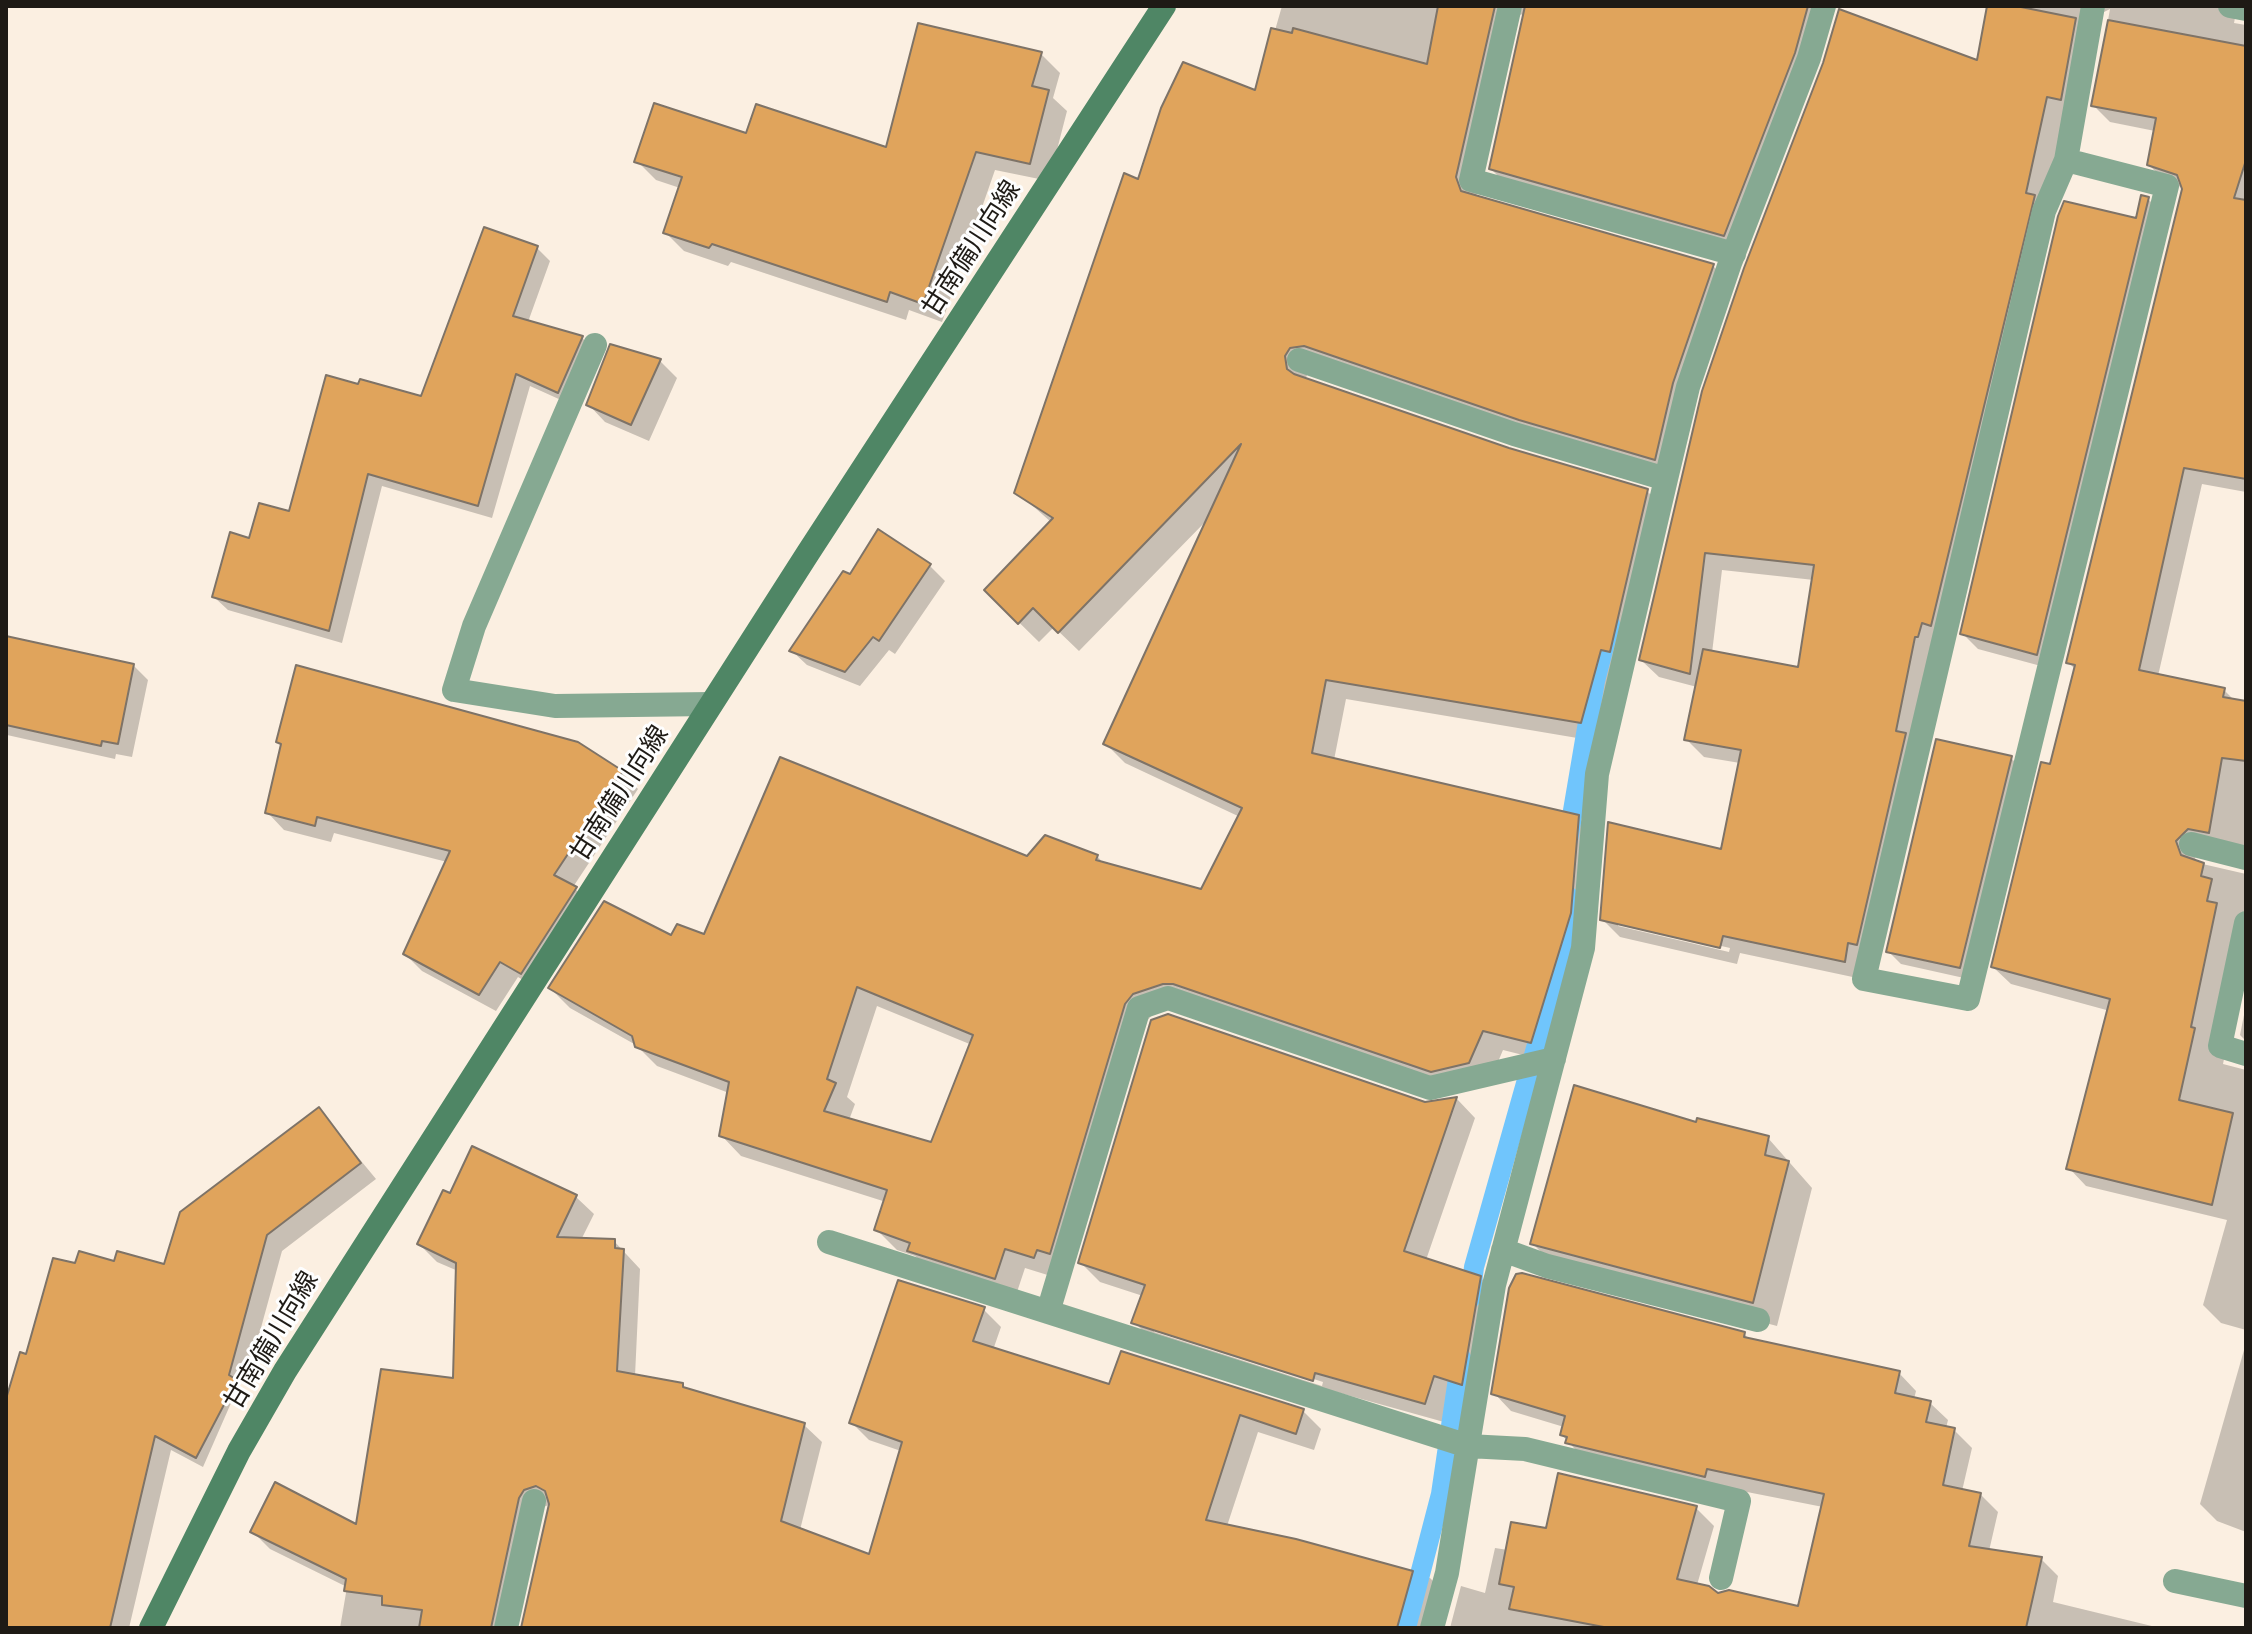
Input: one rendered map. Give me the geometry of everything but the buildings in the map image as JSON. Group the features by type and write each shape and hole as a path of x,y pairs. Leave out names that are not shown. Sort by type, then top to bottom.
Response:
{"main road":[{"name":"甘南備川向線","path":"151,1628 233,1463 285,1371 711,704 1164,6"}],"street":[{"path":"1510,6 1471,180 1734,254"},
{"path":"1432,1628 1447,1573 1494,1285 1583,948 1597,774 1688,387 1734,254 1809,58 1824,6"},
{"path":"2066,160 2167,186 1968,999 1864,979 2044,211 2066,160 2093,6"},
{"path":"2230,6 2246,9"},
{"path":"595,345 474,626 454,690 555,706 711,704"},
{"path":"1299,360 1514,434 1666,479"},
{"path":"2191,844 2246,858"},
{"path":"2246,923 2220,1046 2246,1054"},
{"path":"1048,1312 1139,1008 1168,998 1430,1088 1554,1059"},
{"path":"829,1242 1468,1446 1525,1449 1739,1501 1721,1578"},
{"path":"1503,1250 1547,1266 1758,1320"},
{"path":"506,1628 534,1501"},
{"path":"2175,1581 2246,1596"}],"waterway":[{"path":"1568,840 1595,681 1610,624"},
{"path":"1470,1299 1474,1267 1568,935 1568,896"},
{"path":"1406,1628 1441,1494 1461,1358"}]}
